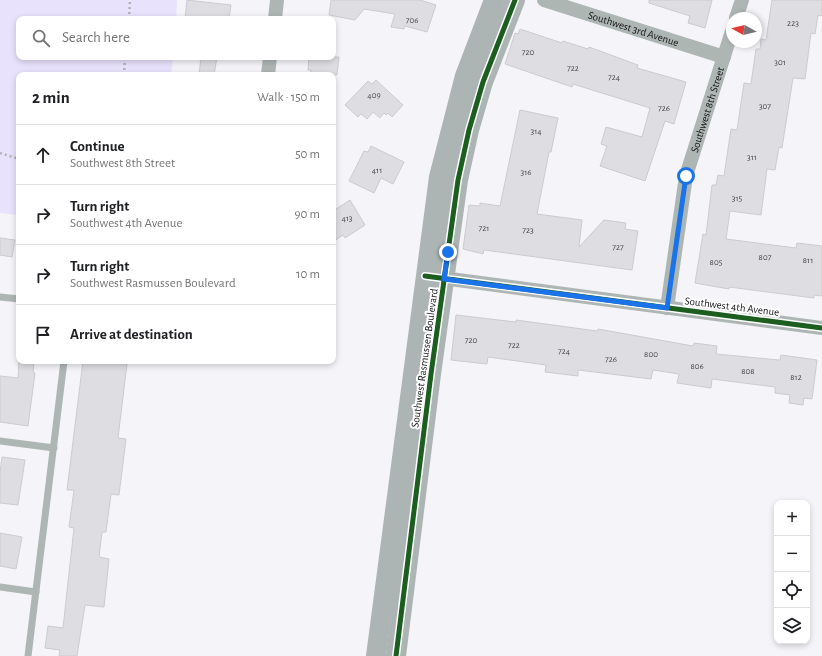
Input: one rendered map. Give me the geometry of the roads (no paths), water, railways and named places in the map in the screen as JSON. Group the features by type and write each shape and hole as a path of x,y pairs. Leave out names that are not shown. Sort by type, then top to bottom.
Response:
{"street":[{"path":"275,16 277,0"},
{"name":"Southwest Rasmussen Boulevard","path":"376,656 438,183 447,138 464,76 494,0"},
{"name":"Southwest Rasmussen Boulevard","path":"396,656 457,187 469,130 483,82 515,0"},
{"name":"Southwest 3rd Avenue","path":"544,0 724,57"},
{"path":"738,12 742,0"},
{"name":"Southwest 8th Street","path":"667,308 686,176 727,48"},
{"path":"268,72 270,60"},
{"name":"Southwest 4th Avenue","path":"425,276 822,328"}],"lane":[{"path":"0,297 16,299"},
{"path":"28,656 64,364"},
{"path":"0,441 54,448"},
{"path":"0,587 36,592"}]}
